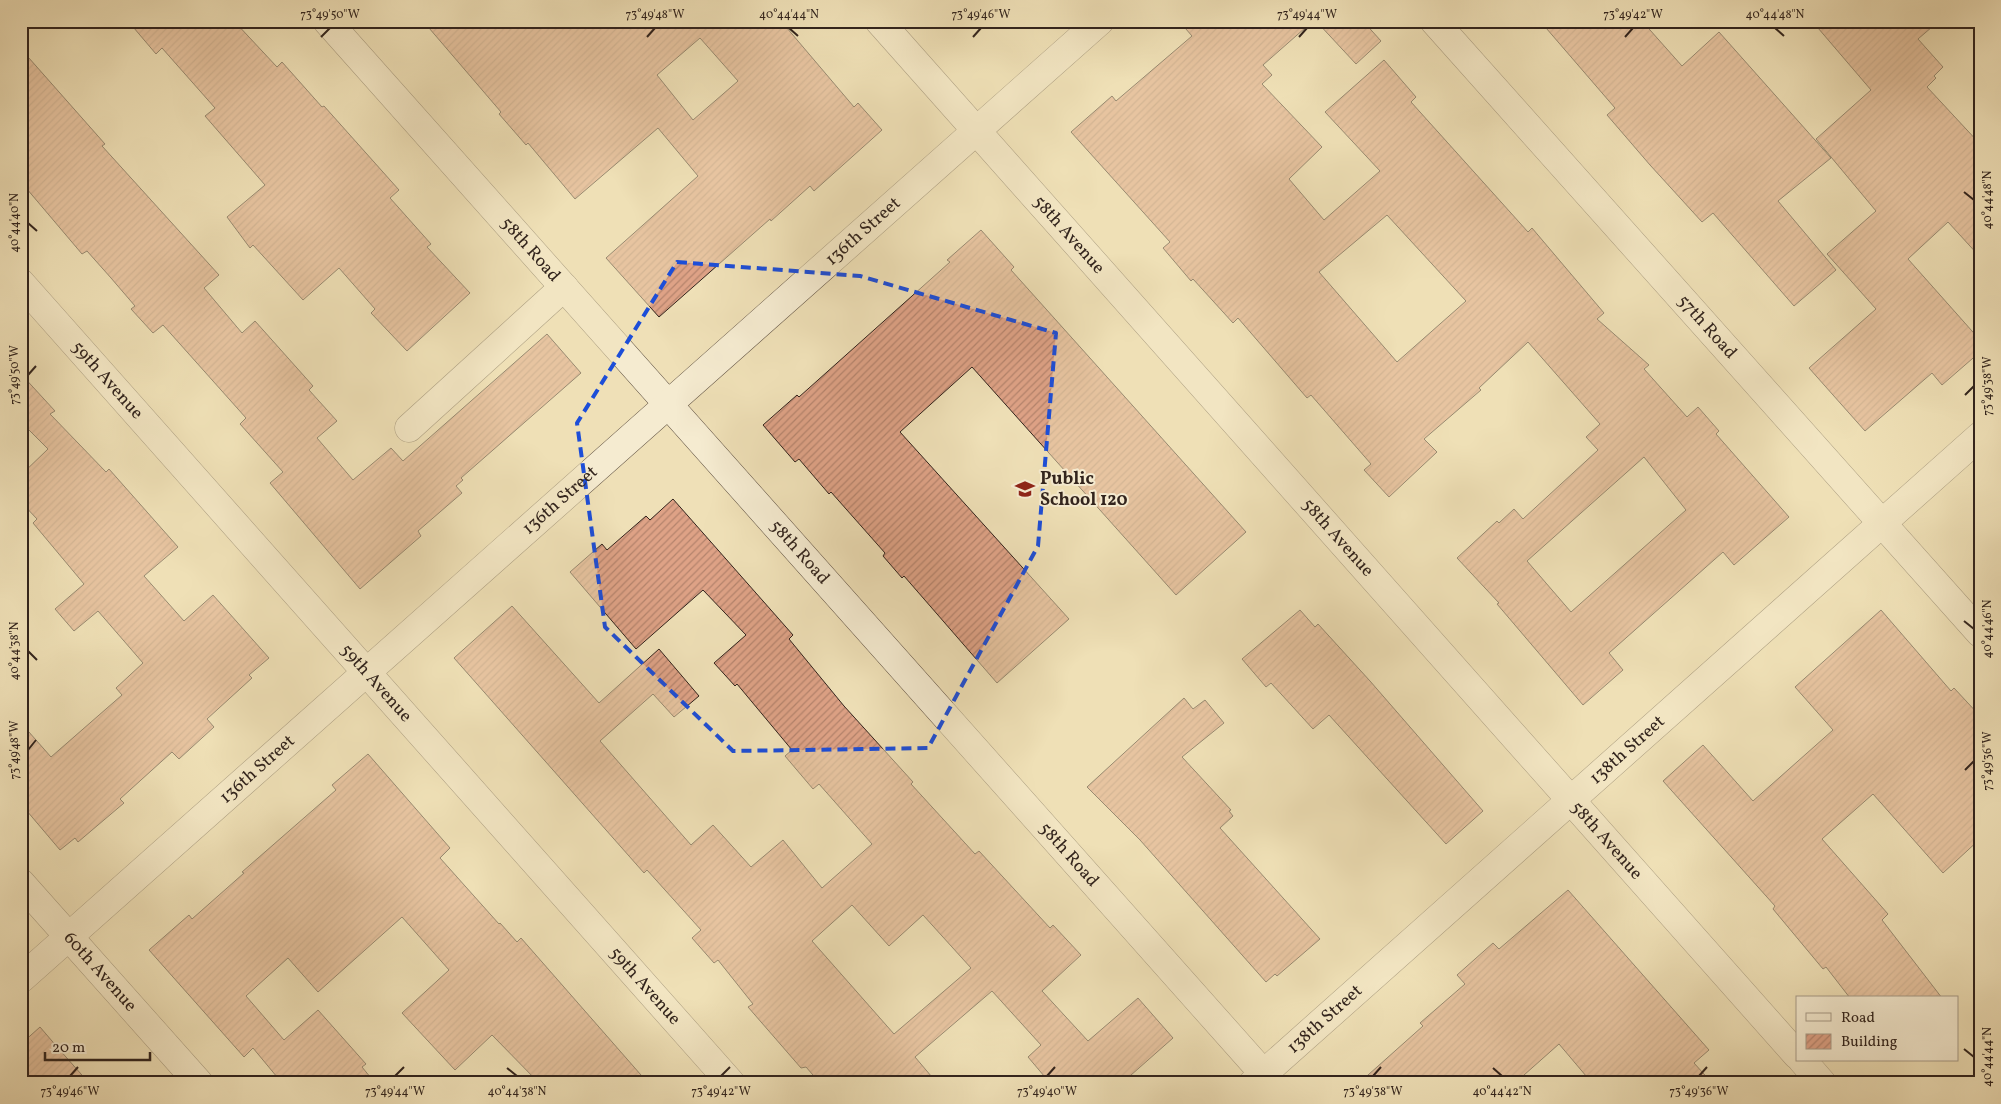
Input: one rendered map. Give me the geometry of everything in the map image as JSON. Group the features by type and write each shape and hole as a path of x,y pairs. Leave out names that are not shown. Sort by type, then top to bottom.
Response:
{"street":[{"name":"58th Road","path":"327,21 669,404 1263,1080"},
{"name":"58th Avenue","path":"879,21 1796,1054"},
{"name":"136th Street","path":"21,980 1100,21"},
{"name":"57th Road","path":"1434,21 1881,525 1980,633"},
{"name":"59th Avenue","path":"21,283 731,1083"},
{"path":"409,428 564,287"},
{"name":"138th Street","path":"1263,1080 1571,800 1980,436"},
{"name":"60th Avenue","path":"21,883 199,1083"},
{"path":"1804,1062 1822,1083"}],"highlighted area":[{"path":"677,262 860,276 1056,333 1038,546 928,748 733,751 605,627 577,423"}],"building":[{"path":"128,21 234,21 277,67 282,62 399,190 390,198 431,244 427,247 470,293 407,351 371,313 375,309 339,268 303,300 253,245 250,248 227,217 265,185 205,116 215,108 162,48 156,54"},
{"path":"423,21 781,21 854,107 858,103 882,130 814,191 810,186 771,221 770,219 659,317 606,258 698,176 658,128 575,199 528,143 526,145 499,114 501,112","holes":["700,38 738,81 693,120 657,75"]},
{"path":"1179,21 1313,21 1263,65 1272,75 1262,84 1322,147 1289,179 1324,220 1380,171 1325,112 1384,60 1416,97 1411,102 1528,232 1532,228 1604,313 1597,319 1649,365 1644,369 1687,417 1698,407 1719,431 1716,434 1789,517 1734,565 1723,552 1609,653 1623,670 1583,705 1497,604 1499,603 1457,558 1497,521 1499,523 1514,509 1523,519 1598,450 1586,437 1600,424 1528,342 1479,388 1481,390 1424,439 1437,452 1389,497 1364,470 1371,464 1311,395 1307,398 1238,318 1233,323 1193,279 1191,281 1163,248 1170,242 1071,132 1112,96 1116,101 1192,36","holes":["1387,215 1466,301 1397,362 1319,272","1644,457 1686,510 1571,612 1527,561"]},
{"path":"1316,21 1363,21 1381,41 1356,64"},
{"path":"1540,21 1642,21 1682,66 1719,32 1831,158 1778,201 1836,270 1794,306 1713,213 1702,222 1650,165 1607,115 1615,108"},
{"path":"1812,21 1939,21 1918,39 1943,67 1927,87 1980,144 1980,257 1948,222 1908,259 1980,340 1980,352 1942,385 1932,373 1865,431 1809,368 1876,309 1827,254 1876,211 1816,139 1871,90"},
{"path":"21,49 105,144 102,146 219,275 204,288 242,333 255,321 313,386 309,390 337,421 317,438 353,480 391,448 403,461 547,334 581,373 461,478 463,480 456,486 462,493 418,531 421,536 360,589 270,483 283,472 240,424 246,418 163,325 153,333 131,309 135,306 111,278 87,251 82,254 21,182"},
{"path":"981,230 1014,267 1011,270 1246,532 1176,595 972,367 900,432 1069,619 997,683 904,576 902,578 883,556 885,553 831,492 829,494 799,459 795,462 763,425 797,395 799,397 950,262 947,260"},
{"path":"21,374 55,411 50,414 106,472 109,469 178,547 144,576 184,621 213,595 269,658 249,675 252,678 207,719 214,727 179,759 172,752 120,799 124,803 78,842 75,838 60,850 21,804 21,723 51,757 122,695 116,688 143,663 98,611 74,631 55,609 84,584 33,523 37,519 21,502 21,475 48,449 27,428 21,432"},
{"path":"673,499 793,635 789,639 844,706 913,782 911,784 975,854 979,851 1050,928 1053,925 1081,955 1042,991 1088,1041 1138,998 1173,1038 1122,1083 1050,1083 1028,1057 1041,1045 992,991 915,1057 937,1083 820,1083 806,1067 801,1068 748,1007 753,1004 718,960 714,963 692,938 701,930 647,870 644,873 454,658 512,606 599,703 659,649 699,696 674,717 653,694 600,741 691,845 713,825 751,867 783,840 822,888 872,844 819,784 813,789 785,756 792,750 737,684 735,686 714,663 746,635 703,590 636,649 570,572 602,544 607,550 646,516 650,520","holes":["852,905 889,946 923,915 971,968 894,1034 812,941"]},
{"path":"1300,610 1315,627 1318,624 1370,681 1483,811 1446,844 1329,715 1313,729 1271,683 1266,687 1242,659"},
{"path":"1881,610 1951,691 1954,688 1980,716 1980,839 1943,873 1873,794 1822,839 1888,914 1882,920 1940,996 1848,996 1826,967 1823,969 1773,909 1775,906 1663,781 1703,745 1753,801 1833,730 1795,687"},
{"path":"1184,698 1193,709 1205,700 1224,723 1182,757 1231,810 1229,811 1233,816 1220,828 1320,939 1277,976 1275,974 1266,982 1140,840 1087,787"},
{"path":"368,754 450,848 440,858 517,942 521,938 648,1083 539,1083 492,1035 455,1070 402,1013 449,970 402,917 318,992 288,958 246,996 284,1040 318,1010 366,1064 362,1067 375,1083 282,1083 253,1048 244,1057 149,950 189,915 192,919 244,873 242,872 336,790 332,785"},
{"path":"1568,890 1709,1050 1694,1063 1712,1083 1592,1083 1559,1044 1515,1083 1359,1083 1423,1026 1420,1023 1465,984 1457,975 1493,943 1499,949"},
{"path":"40,1027 89,1083 21,1083 21,1044"}],"place":[{"name":"Public School 120","path":"1025,489"}]}
